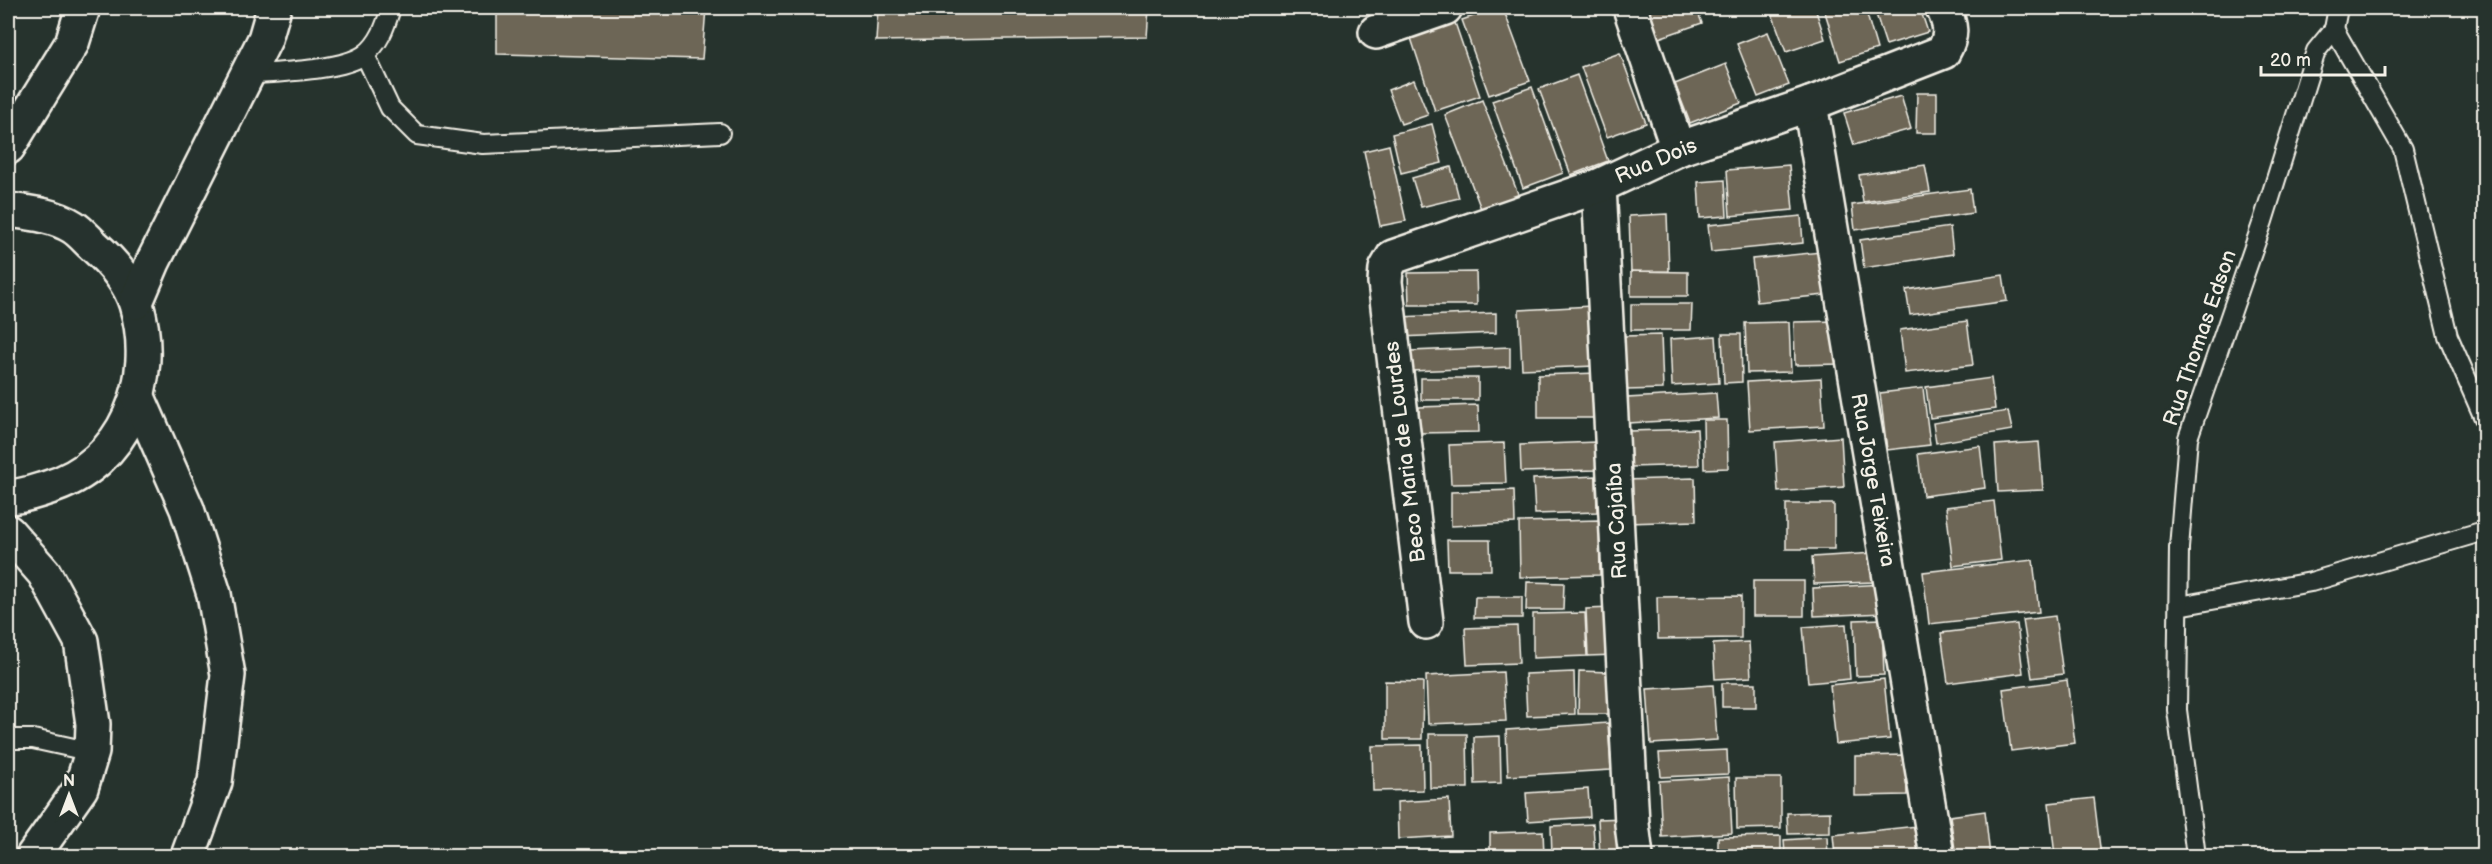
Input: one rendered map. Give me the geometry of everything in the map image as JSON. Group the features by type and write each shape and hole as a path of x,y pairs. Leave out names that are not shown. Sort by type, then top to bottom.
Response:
{"street":[{"path":"8,147 72,43 83,8"},
{"path":"136,302 158,253 265,39 274,8"},
{"path":"1376,32 1445,8"},
{"path":"1630,8 1678,149"},
{"name":"Rua Dois","path":"1384,282 1386,269 1393,257 1599,186 1678,149 1810,104 1943,52 1950,39 1951,25 1942,8"},
{"name":"Rua Jorge Teixeira","path":"1810,104 1937,856"},
{"name":"Rua Cajaíba","path":"1599,186 1632,824 1636,856"},
{"path":"8,210 41,214 73,227 114,263 136,302 145,349 138,397 120,434 93,465 68,482 17,497 8,497"},
{"name":"Beco Maria de Lourdes","path":"1384,282 1426,622"},
{"path":"138,397 187,509 214,594 228,675 215,782 188,856"},
{"path":"8,532 44,573 81,641 93,724 92,752 81,788 33,856"}],"lane":[{"path":"246,75 340,64 365,55 383,33 391,8"},
{"name":"Rua Thomas Edson","path":"2196,856 2177,710 2179,548 2188,438 2263,221 2316,51 2334,29 2338,8"},
{"path":"2334,29 2403,149 2448,336 2484,418"},
{"path":"365,55 390,108 417,135 483,144 720,133"},
{"path":"2179,606 2311,582 2484,531"},
{"path":"8,740 33,739 92,752"}],"building":[{"path":"497,8 706,8 702,59 497,54"},
{"path":"878,8 1149,8 1147,37 876,41"},
{"path":"1503,8 1530,81 1489,95 1462,20"},
{"path":"1646,8 1696,8 1702,23 1656,39"},
{"path":"1770,8 1815,8 1825,39 1786,52"},
{"path":"1865,8 1877,49 1840,61 1824,9"},
{"path":"1874,8 1920,8 1928,32 1886,45"},
{"path":"1451,11 1480,96 1435,111 1407,26"},
{"path":"1768,32 1789,85 1758,97 1737,44"},
{"path":"1620,53 1646,123 1607,137 1581,67"},
{"path":"1726,64 1741,103 1690,123 1675,84"},
{"path":"1577,75 1608,161 1571,175 1539,89"},
{"path":"1414,80 1428,115 1401,124 1388,90"},
{"path":"1532,87 1563,173 1523,188 1492,101"},
{"path":"1917,93 1937,93 1937,133 1916,133"},
{"path":"1901,96 1911,129 1854,145 1844,113"},
{"path":"1482,100 1520,199 1483,214 1445,115"},
{"path":"1432,124 1442,163 1401,173 1392,134"},
{"path":"1389,145 1406,221 1380,226 1364,151"},
{"path":"1789,165 1793,210 1730,216 1727,170"},
{"path":"1925,165 1930,192 1863,202 1859,175"},
{"path":"1451,167 1459,198 1421,207 1412,178"},
{"path":"1725,180 1727,216 1700,218 1698,182"},
{"path":"1970,189 1973,213 1855,230 1852,205"},
{"path":"1667,214 1669,271 1631,272 1629,216"},
{"path":"1801,216 1803,243 1711,252 1708,225"},
{"path":"1950,227 1953,254 1864,268 1860,240"},
{"path":"1821,252 1825,295 1757,302 1752,259"},
{"path":"1631,271 1688,272 1688,296 1631,296"},
{"path":"1476,272 1477,305 1409,305 1408,273"},
{"path":"2003,275 2007,301 1910,315 1906,290"},
{"path":"1631,304 1692,304 1691,330 1631,330"},
{"path":"1591,306 1595,366 1522,369 1519,310"},
{"path":"1496,313 1496,333 1400,337 1399,317"},
{"path":"1840,321 1841,364 1795,365 1794,322"},
{"path":"1967,321 1973,365 1905,373 1900,330"},
{"path":"1789,322 1791,372 1747,373 1745,323"},
{"path":"1722,334 1741,334 1742,382 1724,383"},
{"path":"1661,335 1663,389 1626,390 1624,336"},
{"path":"1716,336 1719,383 1672,386 1670,339"},
{"path":"1510,347 1510,367 1411,371 1410,351"},
{"path":"1598,373 1599,418 1538,418 1538,375"},
{"path":"1421,378 1478,378 1478,400 1421,400"},
{"path":"1821,378 1824,426 1750,430 1747,382"},
{"path":"1991,378 1995,409 1930,418 1926,387"},
{"path":"1923,388 1930,445 1887,450 1880,393"},
{"path":"1716,393 1718,418 1628,423 1627,398"},
{"path":"1478,405 1479,432 1419,433 1419,407"},
{"path":"2008,411 2012,430 1936,443 1933,423"},
{"path":"1703,420 1727,420 1728,468 1704,469"},
{"path":"1697,429 1699,465 1630,467 1629,431"},
{"path":"1841,437 1844,487 1778,492 1775,442"},
{"path":"1596,442 1597,470 1521,472 1520,445"},
{"path":"2039,442 2043,490 1998,492 1995,445"},
{"path":"1504,443 1506,483 1451,484 1449,445"},
{"path":"1980,446 1985,488 1923,496 1918,454"},
{"path":"1596,476 1597,512 1535,514 1533,479"},
{"path":"1695,478 1696,521 1626,523 1624,480"},
{"path":"1514,490 1515,523 1451,526 1451,492"},
{"path":"1994,501 2001,560 1953,566 1946,507"},
{"path":"1786,504 1834,504 1834,549 1786,549"},
{"path":"1599,520 1600,575 1520,577 1519,522"},
{"path":"1447,540 1490,540 1491,570 1448,570"},
{"path":"1874,553 1875,582 1814,584 1812,557"},
{"path":"2033,560 2039,612 1929,624 1923,572"},
{"path":"1753,581 1804,581 1804,616 1753,616"},
{"path":"1527,582 1564,583 1563,610 1526,610"},
{"path":"1884,584 1885,613 1814,616 1813,588"},
{"path":"1741,596 1741,638 1658,639 1657,597"},
{"path":"1475,597 1522,597 1522,618 1474,618"},
{"path":"1613,608 1615,655 1588,656 1586,609"},
{"path":"1585,613 1587,656 1533,658 1533,614"},
{"path":"2055,616 2063,674 2032,678 2023,620"},
{"path":"1882,619 1884,675 1856,676 1854,620"},
{"path":"1846,624 1850,679 1808,683 1803,627"},
{"path":"2017,624 2023,673 1948,683 1941,633"},
{"path":"1517,626 1519,663 1467,665 1465,628"},
{"path":"1749,642 1751,677 1715,679 1713,644"},
{"path":"1579,671 1610,672 1609,714 1578,714"},
{"path":"1503,672 1506,721 1428,724 1426,676"},
{"path":"1574,672 1575,714 1527,716 1525,674"},
{"path":"1884,679 1890,739 1836,744 1830,685"},
{"path":"2067,680 2075,743 2011,751 2003,689"},
{"path":"1385,681 1423,682 1422,739 1385,739"},
{"path":"1722,683 1756,683 1756,707 1722,707"},
{"path":"1713,685 1717,740 1651,744 1647,689"},
{"path":"1608,723 1611,770 1508,776 1506,730"},
{"path":"1429,734 1467,734 1468,788 1430,788"},
{"path":"1500,736 1501,783 1475,784 1474,737"},
{"path":"1422,745 1423,790 1373,791 1372,746"},
{"path":"1727,750 1728,774 1661,777 1659,753"},
{"path":"1906,755 1907,795 1855,796 1855,756"},
{"path":"1729,777 1732,833 1662,837 1659,781"},
{"path":"1736,778 1781,778 1781,828 1737,829"},
{"path":"1588,789 1590,817 1528,821 1526,793"},
{"path":"2094,798 2101,856 2055,856 2049,803"},
{"path":"1449,799 1451,836 1398,839 1397,802"},
{"path":"1985,811 1990,856 1956,856 1950,816"},
{"path":"1830,812 1830,833 1788,834 1787,813"},
{"path":"1627,818 1629,856 1600,856 1598,819"},
{"path":"1593,824 1595,856 1552,856 1551,826"},
{"path":"1917,826 1921,856 1835,856 1833,835"},
{"path":"1543,831 1544,856 1490,856 1490,833"},
{"path":"1781,836 1781,856 1718,856 1718,837"},
{"path":"1827,837 1828,856 1785,856 1784,840"}]}
